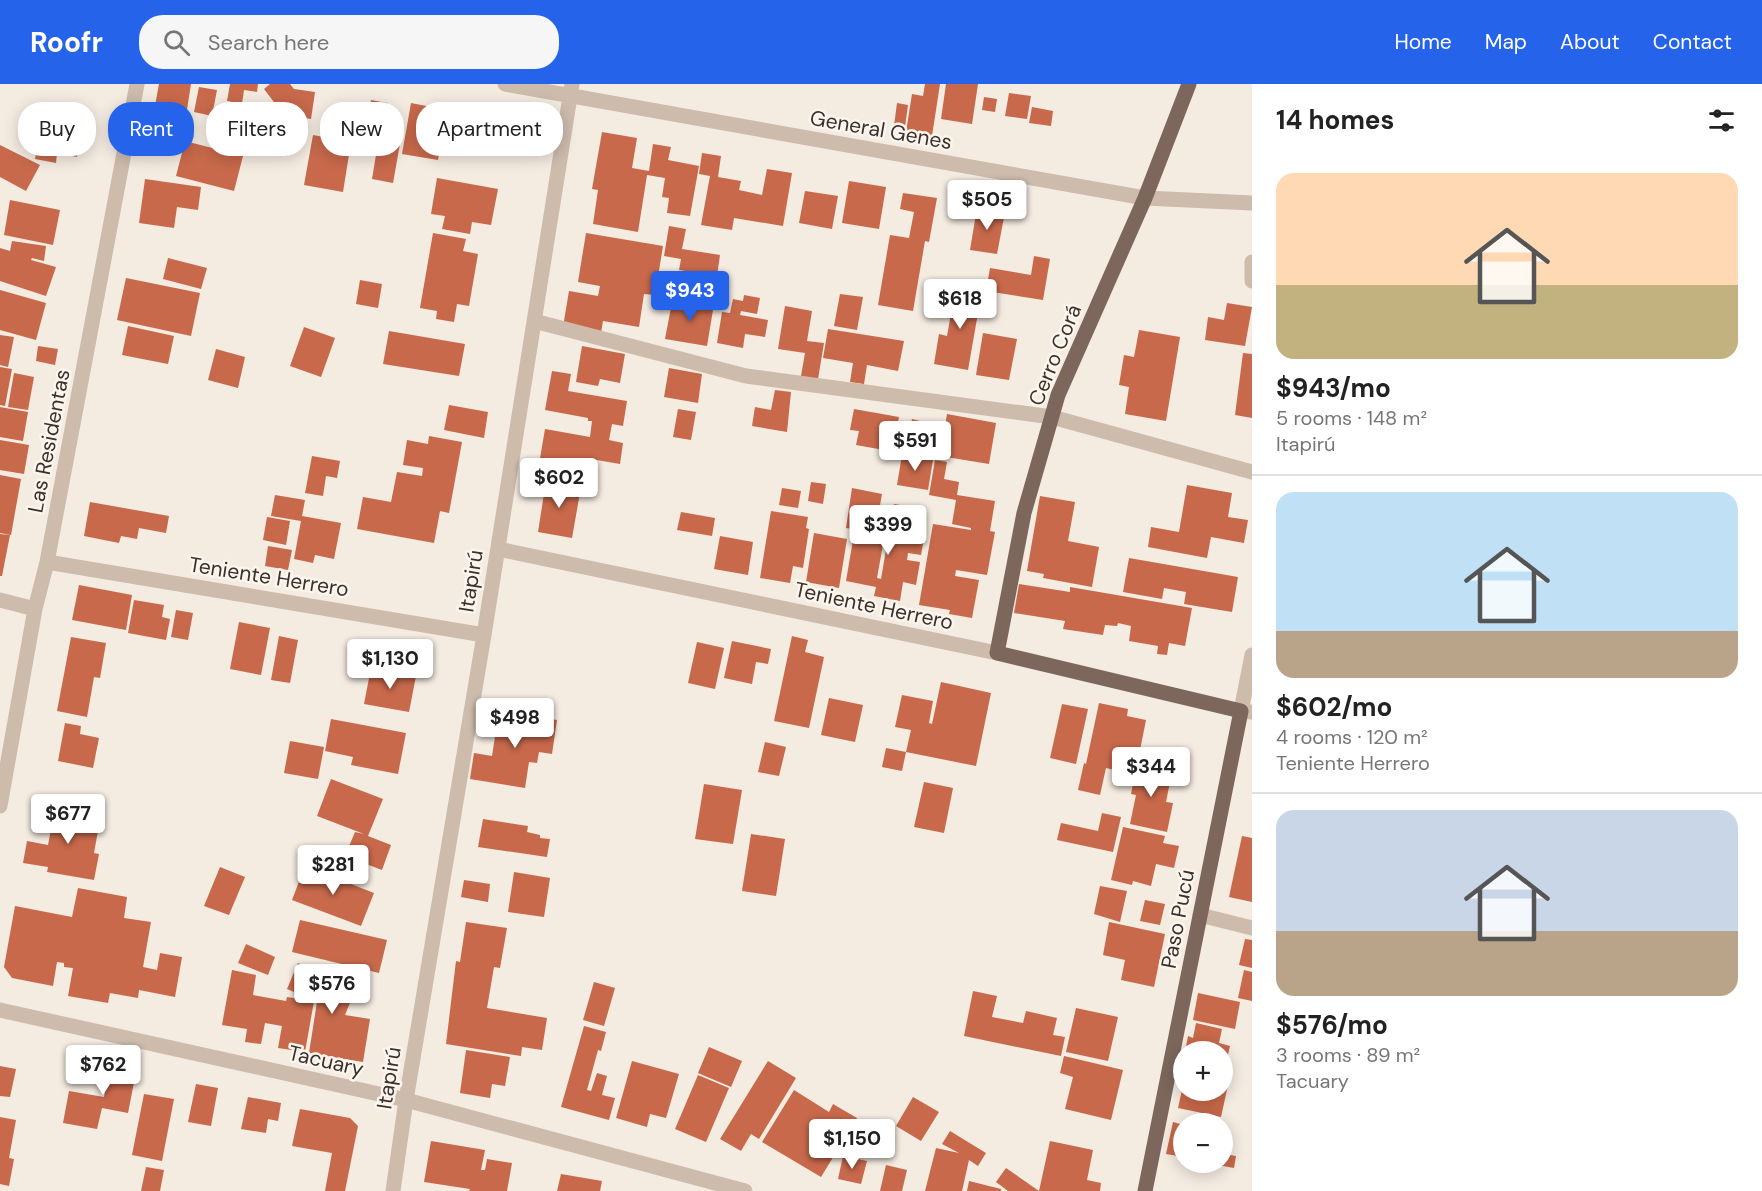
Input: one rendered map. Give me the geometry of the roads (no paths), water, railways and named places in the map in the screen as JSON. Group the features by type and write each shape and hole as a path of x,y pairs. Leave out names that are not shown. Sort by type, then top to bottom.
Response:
{"main road":[{"name":"Cerro Corá","path":"997,653 1024,513 1058,395 1145,198 1188,84"},
{"name":"Teniente Herrero","path":"997,653 1246,711"},
{"name":"Paso Pucú","path":"1145,1191 1200,915 1246,711"}],"street":[{"name":"Las Residentas","path":"0,806 35,609 47,562 137,84"},
{"name":"General Genes","path":"504,84 571,90 1145,198 1252,203"},
{"name":"Itapirú","path":"393,1191 571,90"},
{"path":"1252,262 1252,281"},
{"path":"534,321 746,376 1052,417 1252,472"},
{"name":"Teniente Herrero","path":"498,549 997,653"},
{"name":"Teniente Herrero","path":"47,562 484,634"},
{"path":"0,600 35,609"},
{"name":"Paso Pucú","path":"1246,711 1252,656"},
{"path":"1200,915 1252,928"},
{"name":"Tacuary","path":"0,1010 406,1100 745,1191"}]}
